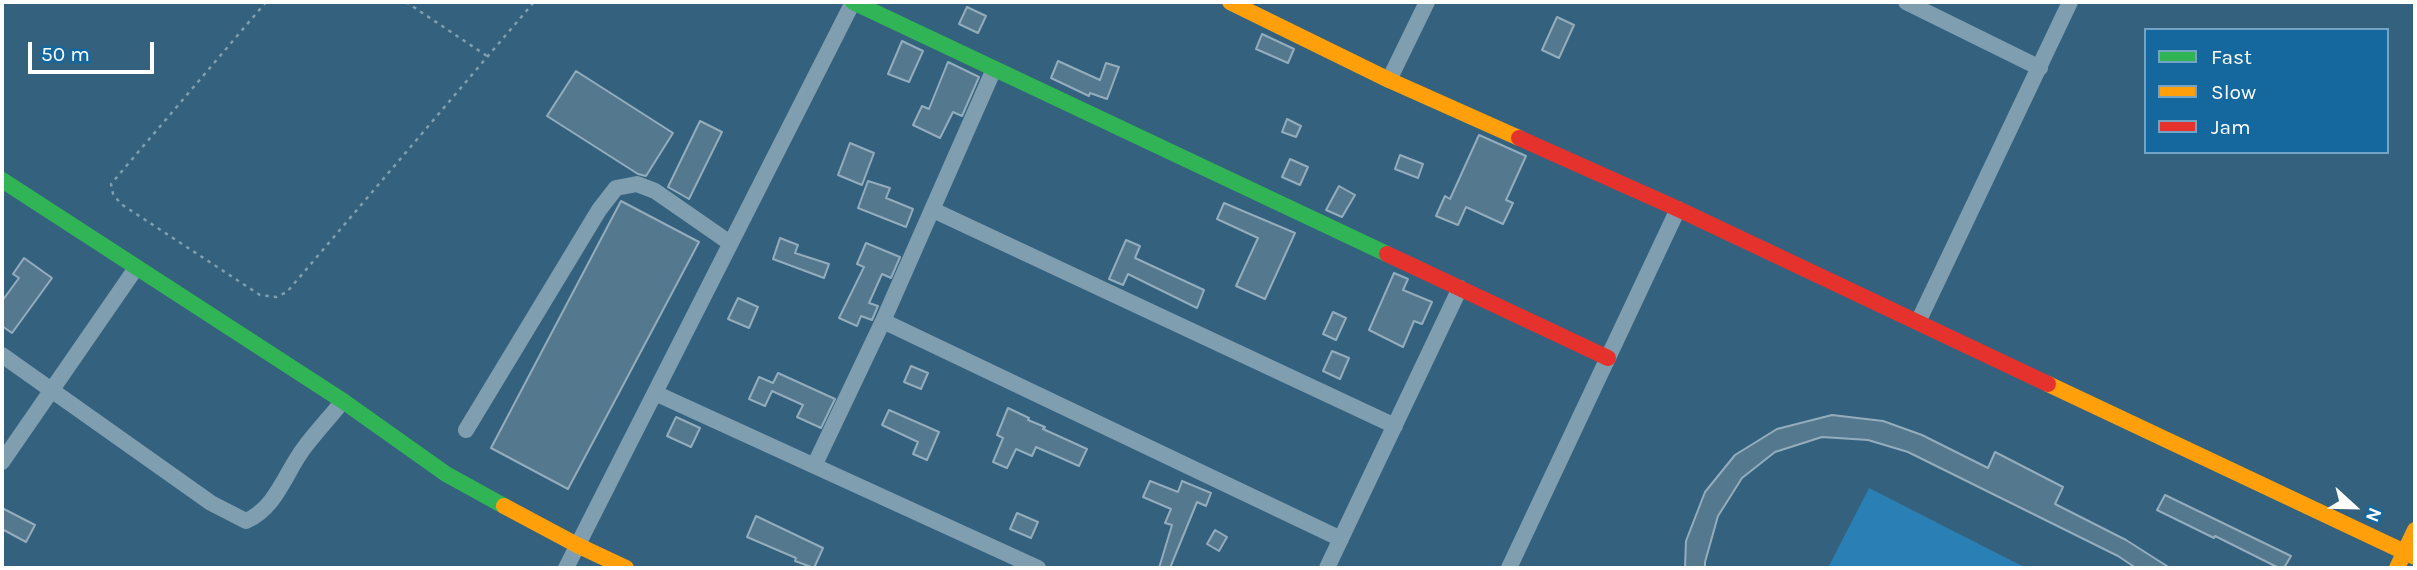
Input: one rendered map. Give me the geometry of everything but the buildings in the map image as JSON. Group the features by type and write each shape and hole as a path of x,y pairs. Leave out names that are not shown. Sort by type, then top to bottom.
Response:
{"street":[{"path":"566,568 853,2 1608,358"},
{"path":"1230,2 1389,80 1678,209 2410,554"},
{"path":"1389,80 1427,2"},
{"path":"1906,2 2040,68"},
{"path":"1917,322 2070,2"},
{"path":"814,464 883,321 994,69"},
{"path":"2,180 343,401 446,474 577,545 626,568"},
{"path":"466,430 599,210 616,188 637,184 656,191 730,243"},
{"path":"1509,568 1678,209"},
{"path":"933,210 1395,426"},
{"path":"2,462 136,268"},
{"path":"1327,568 1460,289"},
{"path":"883,321 1341,539"},
{"path":"2,355 211,503 246,521 258,516 275,497 302,449 343,401"},
{"path":"654,393 1038,568"},
{"path":"2397,568 2410,554 2415,530"}],"path":[{"path":"266,2 111,184 113,194 121,204 260,295 276,297 287,292 534,2"},
{"path":"406,2 487,56"}],"shaded area":[{"path":"1869,488 2026,568 1828,568"}],"traffic: fast":[{"path":"853,2 1387,254"},
{"path":"2,180 343,401 446,474 504,506"}],"traffic: slow":[{"path":"1230,2 1389,80 1519,138"},
{"path":"2048,384 2415,557"},
{"path":"504,506 626,568"},
{"path":"2397,568 2415,530"}],"traffic: jam":[{"path":"1519,138 1678,209 2048,384"},
{"path":"1387,254 1608,358"}]}
